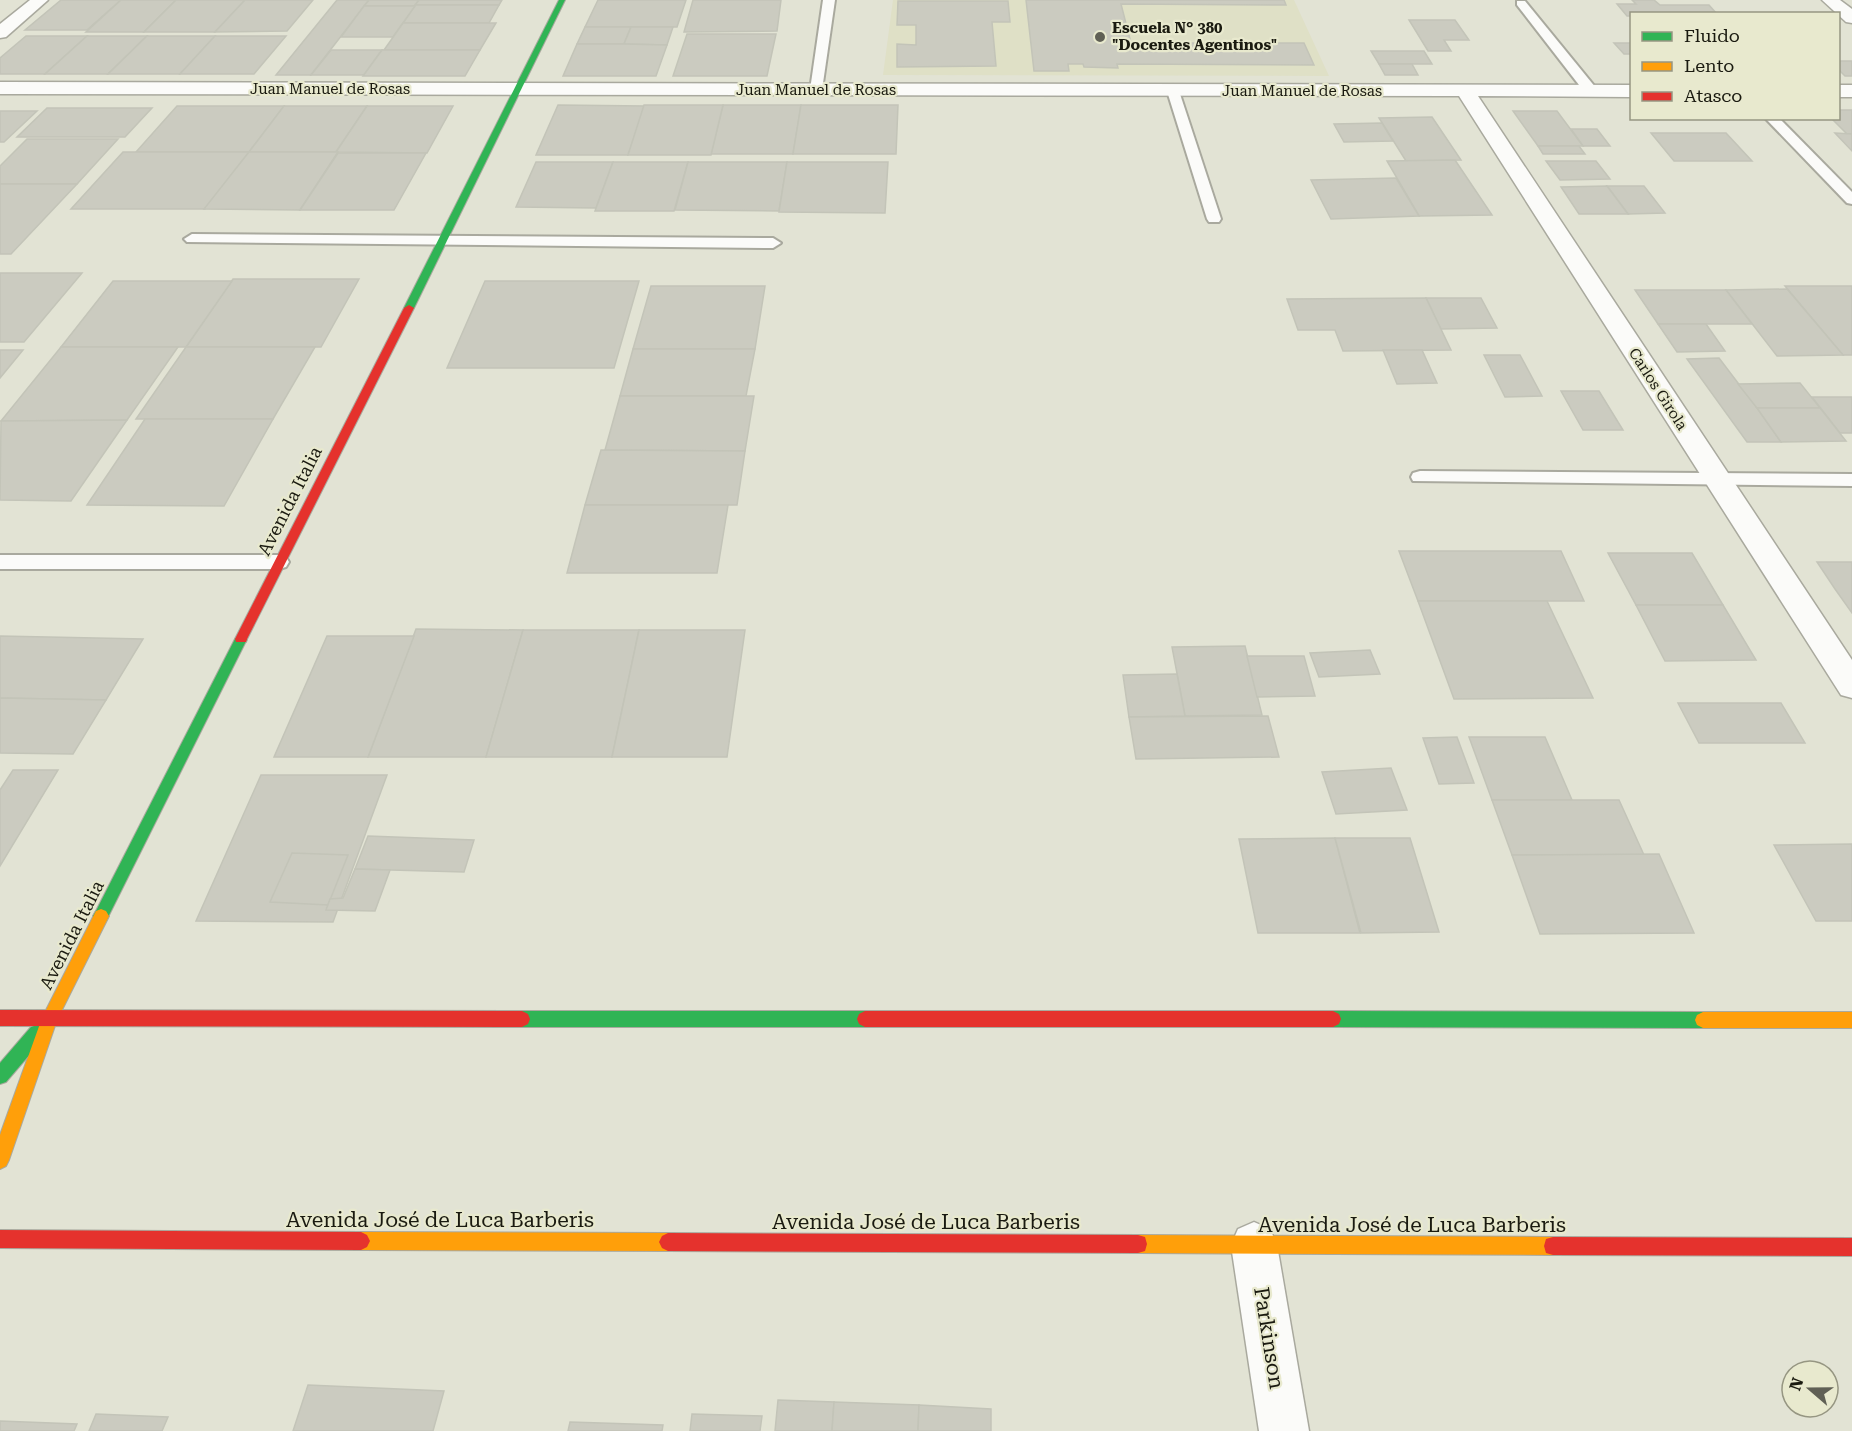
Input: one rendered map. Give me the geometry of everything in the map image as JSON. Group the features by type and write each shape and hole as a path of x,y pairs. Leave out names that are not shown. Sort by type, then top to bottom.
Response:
{"main road":[{"name":"Avenida Italia","path":"0,1160 50,1018 444,240 562,0"},
{"path":"0,1018 1852,1020"},
{"name":"Avenida Italia","path":"0,1076 50,1018"},
{"name":"Avenida José de Luca Barberis","path":"0,1239 1852,1247"}],"street":[{"path":"0,33 40,0"},
{"path":"1830,0 1852,18"},
{"name":"Juan Manuel de Rosas","path":"0,88 1630,92"},
{"name":"Carlos Girola","path":"1465,92 1852,686"},
{"name":"Parkinson","path":"1254,1245 1284,1431"}],"lane":[{"path":"816,90 829,0"},
{"path":"1521,3 1591,92"},
{"path":"1173,91 1214,219"},
{"path":"1773,120 1852,201"},
{"path":"192,238 773,243"},
{"path":"1420,477 1852,480"},
{"path":"0,562 279,562"}],"shaded area":[{"name":"Escuela N° 380 \"Docentes Agentinos\"","path":"893,0 1294,0 1329,76 883,75"}],"building":[{"path":"61,0 121,0 87,30 25,30"},
{"path":"121,0 176,0 144,32 86,32"},
{"path":"176,0 245,0 215,32 144,32"},
{"path":"245,0 313,0 287,31 215,32"},
{"path":"337,0 369,0 311,75 276,75"},
{"path":"369,0 419,0 415,6 364,6"},
{"path":"419,0 502,0 499,5 415,5"},
{"path":"598,0 686,0 677,27 585,27"},
{"path":"693,0 781,0 777,31 684,32"},
{"path":"1026,0 1284,0 1286,5 1121,4 1131,43 1304,43 1314,65 1117,64 1118,68 1068,64 1069,71 1034,71"},
{"path":"1632,0 1654,0 1660,5 1709,5 1715,12 1630,12 1630,16 1627,16 1617,4 1636,4"},
{"path":"898,1 1008,1 1010,22 992,22 996,66 897,67 897,44 916,45 916,25 897,25"},
{"path":"415,5 499,5 489,23 403,23"},
{"path":"364,6 415,6 393,37 341,37"},
{"path":"1409,20 1455,20 1469,40 1444,40 1451,51 1428,51"},
{"path":"403,23 496,23 480,50 384,50"},
{"path":"585,27 631,27 624,44 577,44"},
{"path":"631,27 673,27 667,45 624,44"},
{"path":"687,34 776,34 767,76 673,76"},
{"path":"26,36 87,36 45,74 0,74 0,58"},
{"path":"87,36 147,36 108,74 45,74"},
{"path":"147,36 215,36 180,74 108,74"},
{"path":"215,36 286,36 254,74 180,74"},
{"path":"1614,43 1630,43 1630,54 1624,54"},
{"path":"577,44 667,45 656,76 563,76"},
{"path":"331,50 382,50 364,75 311,75"},
{"path":"382,50 480,50 465,76 363,76"},
{"path":"1371,51 1424,51 1432,64 1379,64"},
{"path":"1840,61 1852,61 1852,76 1845,76 1840,71"},
{"path":"1379,64 1412,64 1418,75 1385,75"},
{"path":"558,105 645,106 628,155 536,155"},
{"path":"644,105 723,105 711,155 628,155"},
{"path":"723,105 801,105 793,154 711,154"},
{"path":"801,105 898,105 896,154 793,154"},
{"path":"177,106 284,106 249,152 136,152"},
{"path":"284,106 367,106 336,152 249,152"},
{"path":"367,106 453,106 427,153 336,152"},
{"path":"47,108 152,108 125,137 17,137"},
{"path":"1840,110 1852,110 1852,134 1847,134 1833,120 1840,120"},
{"path":"0,111 37,111 4,142 0,142"},
{"path":"1513,111 1557,111 1583,146 1538,146"},
{"path":"1432,117 1461,160 1406,161 1379,118"},
{"path":"1382,123 1393,141 1344,142 1334,124"},
{"path":"1571,129 1597,129 1610,146 1583,146"},
{"path":"1651,133 1726,133 1752,161 1674,161"},
{"path":"1835,133 1852,134 1852,151"},
{"path":"27,139 118,139 77,184 0,184 0,166"},
{"path":"1538,146 1579,146 1585,154 1543,154"},
{"path":"123,152 249,152 205,209 71,209"},
{"path":"249,152 338,152 300,210 204,209"},
{"path":"338,153 426,153 394,210 300,210"},
{"path":"1455,160 1492,215 1419,216 1387,161"},
{"path":"1546,161 1596,161 1610,179 1560,180"},
{"path":"536,162 613,162 596,208 516,207"},
{"path":"613,162 688,162 674,211 595,211"},
{"path":"688,162 787,162 779,211 675,210"},
{"path":"787,162 888,162 885,213 779,212"},
{"path":"1396,178 1419,216 1331,219 1311,180"},
{"path":"0,184 77,184 11,254 0,254"},
{"path":"1607,186 1644,186 1665,213 1628,214"},
{"path":"1607,186 1628,214 1579,214 1561,187"},
{"path":"0,273 82,273 24,342 0,342"},
{"path":"233,279 359,279 321,347 186,347"},
{"path":"113,281 232,281 186,347 61,347"},
{"path":"485,281 639,281 614,368 447,368"},
{"path":"651,286 765,286 755,349 633,349"},
{"path":"1785,286 1852,286 1852,355 1843,355"},
{"path":"1787,289 1843,355 1777,356 1726,290"},
{"path":"1635,290 1726,290 1752,324 1658,324"},
{"path":"1426,298 1481,298 1497,328 1441,329"},
{"path":"1426,298 1451,350 1343,351 1335,330 1298,330 1287,299"},
{"path":"1658,324 1706,324 1725,351 1677,352"},
{"path":"61,347 178,347 127,420 1,421"},
{"path":"186,347 315,347 273,419 136,419"},
{"path":"633,349 755,349 746,396 620,396"},
{"path":"0,350 23,350 0,378"},
{"path":"1383,350 1422,350 1437,383 1397,384"},
{"path":"1484,355 1520,355 1542,396 1505,397"},
{"path":"1719,358 1781,442 1747,442 1687,359"},
{"path":"1800,383 1820,408 1757,408 1738,384"},
{"path":"1561,391 1599,391 1623,430 1583,430"},
{"path":"620,396 754,396 745,451 605,450"},
{"path":"1812,397 1852,397 1852,433 1840,433"},
{"path":"1757,408 1820,408 1846,441 1781,442"},
{"path":"145,419 273,419 224,506 87,505"},
{"path":"127,420 71,501 0,500 1,421"},
{"path":"601,450 745,451 737,505 585,505"},
{"path":"585,505 728,505 717,573 567,573"},
{"path":"1399,551 1561,551 1584,601 1418,601"},
{"path":"1608,553 1692,553 1723,605 1636,605"},
{"path":"1817,562 1852,562 1852,613 1835,589"},
{"path":"1418,601 1547,601 1593,698 1454,699"},
{"path":"1636,605 1723,605 1756,660 1665,661"},
{"path":"416,629 523,630 486,757 368,757"},
{"path":"523,630 639,630 612,757 486,757"},
{"path":"639,630 745,630 727,757 612,757"},
{"path":"0,636 143,639 106,700 0,698"},
{"path":"327,636 414,636 368,757 274,757"},
{"path":"1245,646 1262,715 1185,716 1172,647"},
{"path":"1370,650 1380,674 1319,677 1310,653"},
{"path":"1247,656 1304,656 1315,696 1257,697"},
{"path":"1177,674 1185,716 1129,717 1123,675"},
{"path":"0,698 106,700 73,754 0,753"},
{"path":"1678,703 1781,703 1805,743 1699,743"},
{"path":"1268,716 1279,757 1136,759 1129,717"},
{"path":"1457,737 1474,783 1439,784 1423,738"},
{"path":"1469,737 1545,737 1572,800 1492,800"},
{"path":"1391,768 1407,810 1336,814 1322,772"},
{"path":"13,770 58,770 0,866 0,790"},
{"path":"261,775 387,775 333,922 196,921"},
{"path":"1492,800 1619,800 1644,855 1512,855"},
{"path":"368,836 474,840 464,872 355,869"},
{"path":"1335,838 1360,933 1258,933 1239,839"},
{"path":"1335,838 1410,838 1439,932 1361,933"},
{"path":"1852,844 1852,921 1816,921 1774,845"},
{"path":"292,853 348,855 328,905 270,902"},
{"path":"1659,854 1694,933 1540,934 1512,855"},
{"path":"355,869 390,870 375,911 326,910 330,899 343,898"},
{"path":"308,1385 444,1391 433,1431 293,1431"},
{"path":"778,1400 834,1402 832,1431 775,1431"},
{"path":"834,1402 919,1405 918,1431 832,1431"},
{"path":"919,1405 991,1409 991,1431 918,1431"},
{"path":"96,1414 168,1417 162,1431 89,1431"},
{"path":"692,1414 762,1416 760,1431 690,1431"},
{"path":"0,1421 77,1424 74,1431 0,1431"},
{"path":"570,1422 663,1425 662,1431 568,1431"}],"traffic: fast":[{"path":"409,308 562,0"},
{"path":"101,916 241,639"},
{"path":"522,1019 865,1019"},
{"path":"1333,1019 1703,1020"},
{"path":"0,1076 37,1033"}],"traffic: slow":[{"path":"0,1160 50,1018 101,916"},
{"path":"1703,1020 1852,1020"},
{"path":"361,1241 668,1242"},
{"path":"1138,1244 1553,1246"}],"traffic: jam":[{"path":"241,639 409,308"},
{"path":"0,1018 522,1019"},
{"path":"865,1019 1333,1019"},
{"path":"0,1239 361,1241"},
{"path":"668,1242 1138,1244"},
{"path":"1553,1246 1852,1247"}],"place":[{"name":"Escuela N° 380 \"Docentes Agentinos\"","path":"1100,37"}]}
